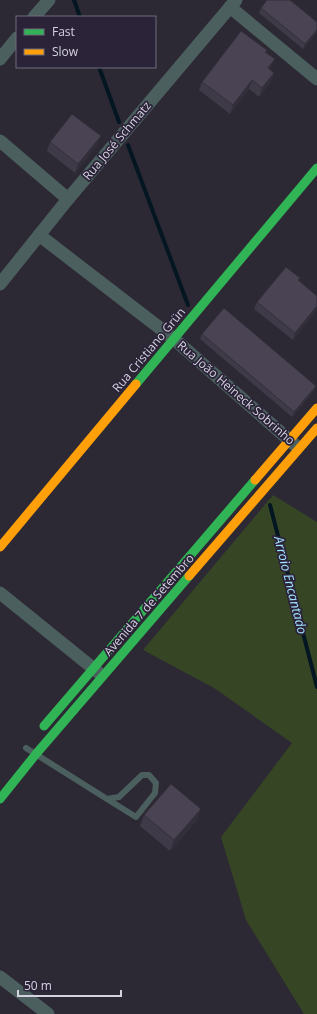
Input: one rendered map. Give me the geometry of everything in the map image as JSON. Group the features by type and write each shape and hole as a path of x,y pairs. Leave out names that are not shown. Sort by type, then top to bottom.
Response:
{"main road":[{"name":"Rua Cristiano Grün","path":"0,547 317,168"},
{"name":"Avenida 7 de Setembro","path":"0,799 99,672 295,445 317,408"},
{"name":"Avenida 7 de Setembro","path":"40,731 99,672 295,445 317,428"}],"street":[{"path":"35,16 49,0"},
{"path":"233,4 317,79"},
{"name":"Rua José Schmatz","path":"0,284 68,199 233,4"},
{"path":"0,59 16,39"},
{"path":"0,141 68,199"},
{"name":"Rua João Heineck Sobrinho","path":"39,235 174,339 295,445"},
{"path":"0,592 99,672"},
{"path":"0,977 48,1014"}],"lane":[{"path":"26,748 36,754 107,799 136,817 155,793 156,784 148,775 142,775 118,797 107,799"}],"green space":[{"path":"273,495 317,522 317,1014 304,1014 246,920 221,837 292,743 214,688 143,650"}],"building":[{"path":"267,0 290,0 317,22 317,30 305,44 261,8"},
{"path":"241,31 267,50 265,52 275,59 268,68 274,73 262,88 252,80 233,105 202,82"},
{"path":"72,114 101,136 78,164 50,142"},
{"path":"286,267 300,278 298,280 317,296 317,306 295,333 257,302"},
{"path":"224,308 316,386 294,412 202,334"},
{"path":"171,784 201,809 174,840 144,815"}],"waterway":[{"path":"74,0 80,16"},
{"path":"99,68 119,122"},
{"path":"128,145 188,305"},
{"name":"Arroio Encantado","path":"270,505 317,687"}],"traffic: fast":[{"path":"136,384 317,168"},
{"path":"44,726 255,480"},
{"path":"0,799 36,754 189,576"}],"traffic: slow":[{"path":"0,547 136,384"},
{"path":"255,480 317,408"},
{"path":"189,576 317,428"}]}
